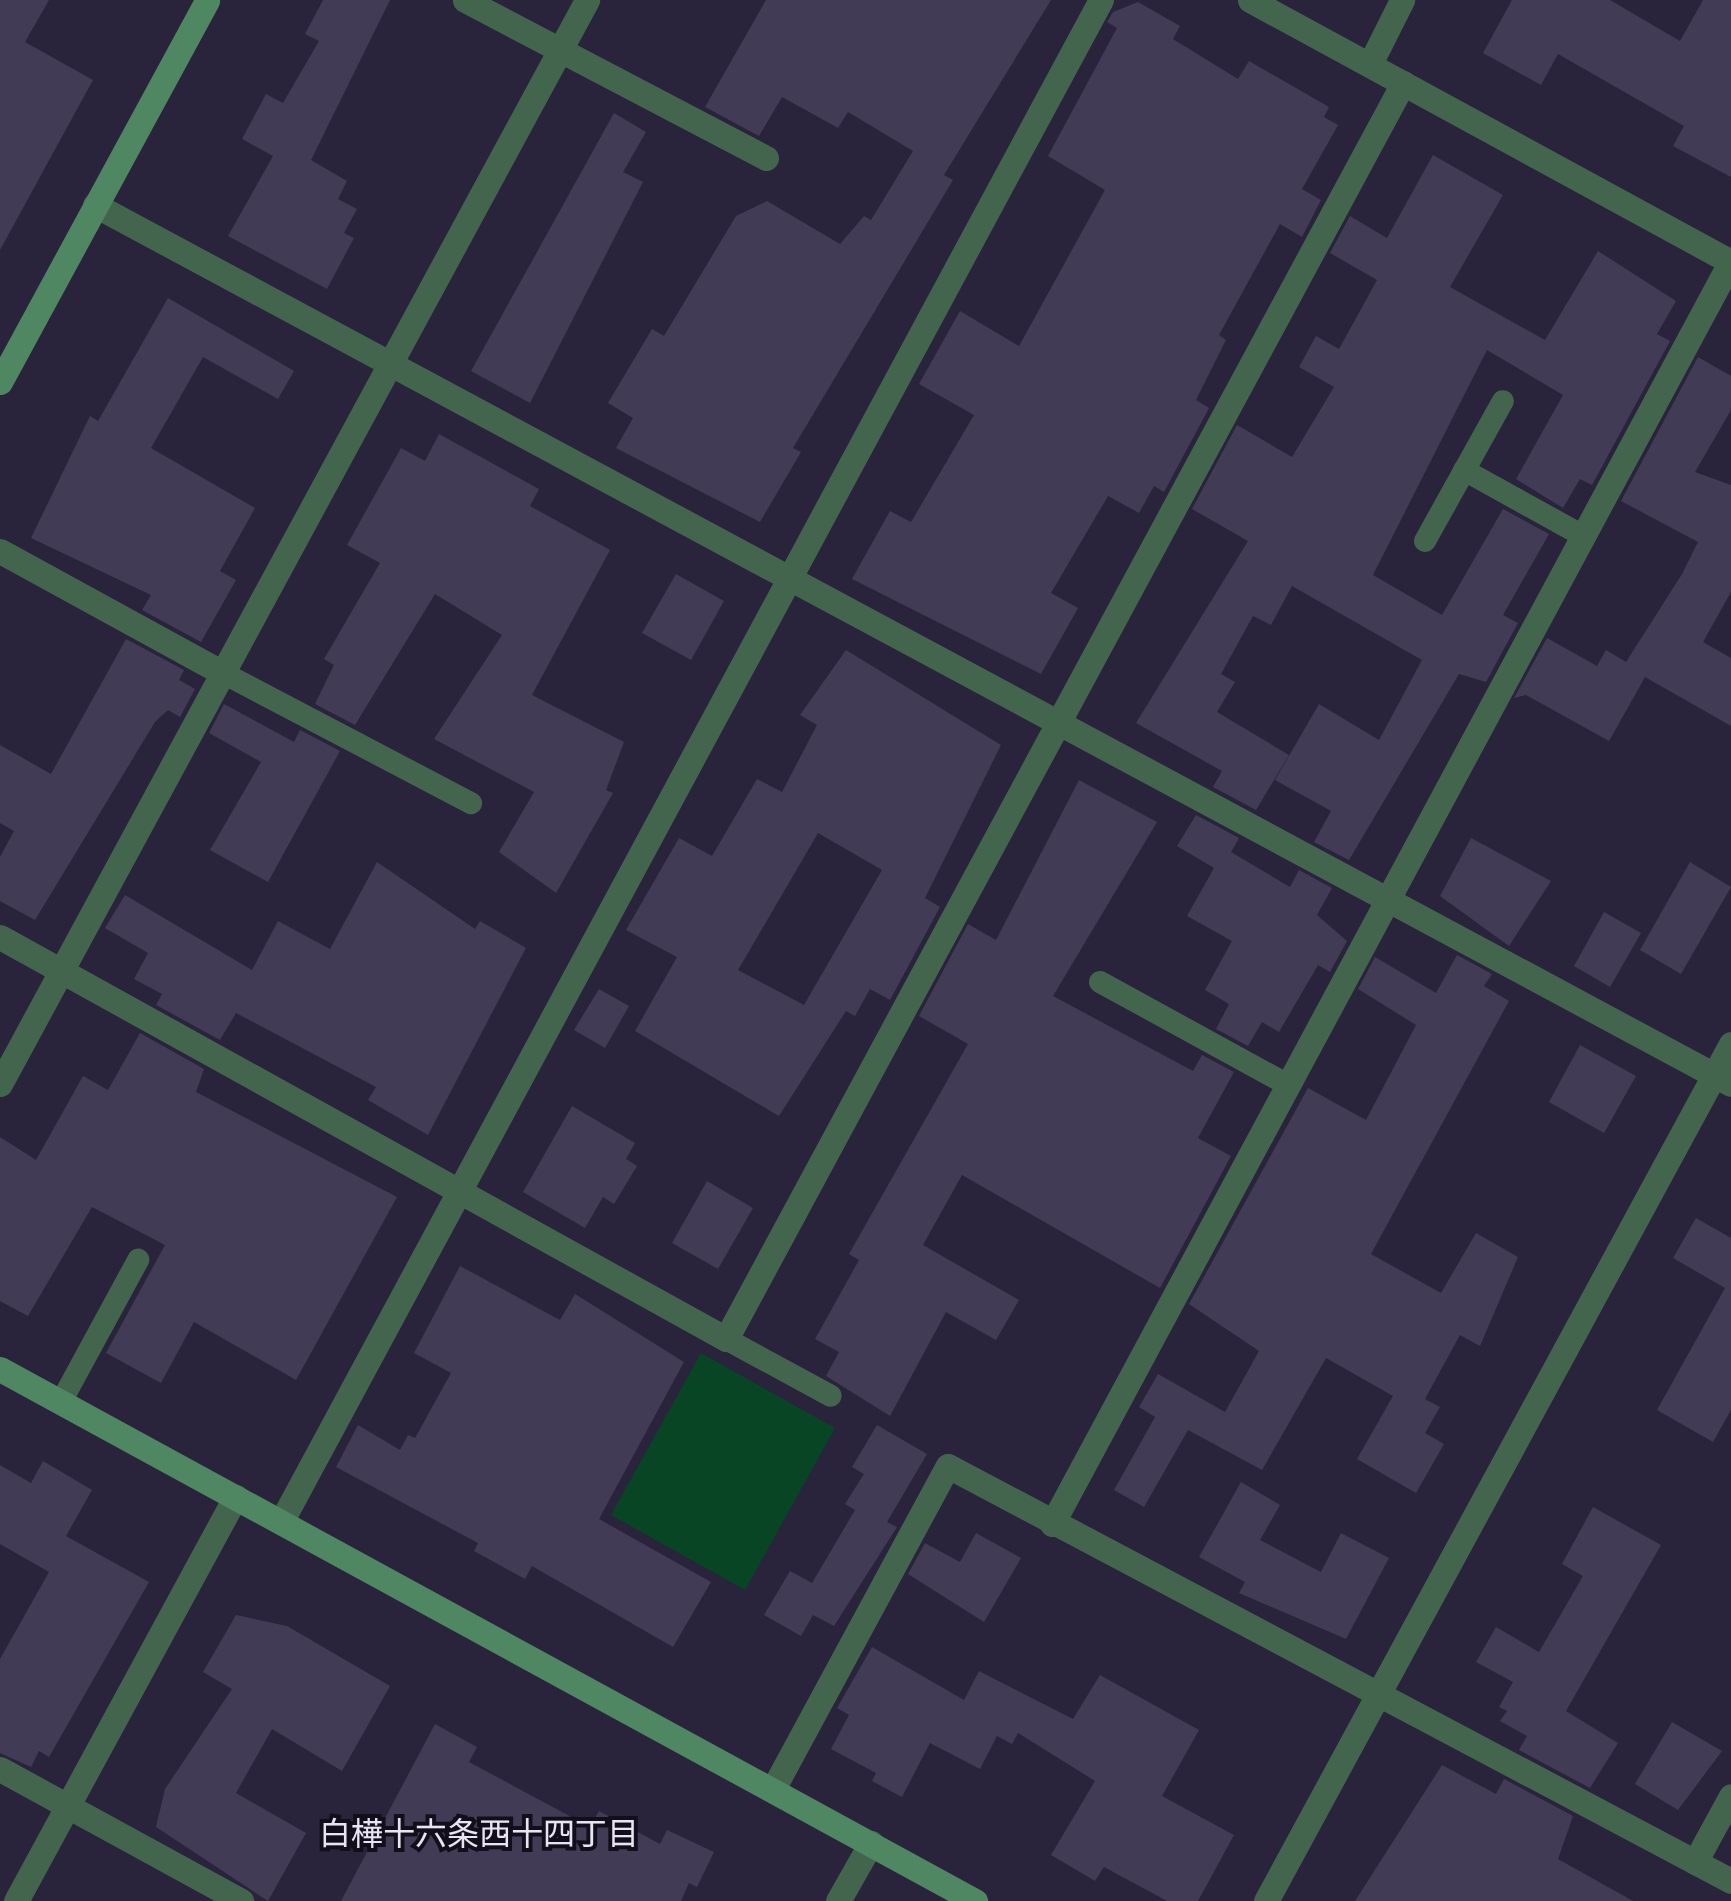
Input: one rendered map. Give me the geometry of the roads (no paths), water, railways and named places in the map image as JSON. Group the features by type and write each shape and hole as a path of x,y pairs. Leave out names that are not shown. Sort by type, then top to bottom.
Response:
{"street":[{"path":"0,382 207,0"},
{"path":"465,0 766,158"},
{"path":"0,1084 394,365 587,0"},
{"path":"281,1522 1101,0"},
{"path":"1052,1524 1731,261 1250,0"},
{"path":"1370,64 1402,0"},
{"path":"0,937 726,1339 1404,83"},
{"path":"95,205 1723,1079"},
{"path":"0,551 225,674"},
{"path":"1266,1901 1723,1079 1731,1044"},
{"path":"0,1369 975,1901"},
{"path":"773,1789 948,1466 1731,1882"},
{"path":"16,1901 235,1497"},
{"path":"0,1770 241,1901"},
{"path":"1695,1862 1731,1796"},
{"path":"838,1901 871,1843"}],"lane":[{"path":"1425,542 1503,401"},
{"path":"1464,470 1583,536"},
{"path":"225,674 472,803"},
{"path":"1100,982 1288,1085"},
{"path":"60,1402 138,1260"},
{"path":"726,1339 830,1396"}],"district":[{"name":"白樺十六条西十四丁目","path":"479,1832"}]}
